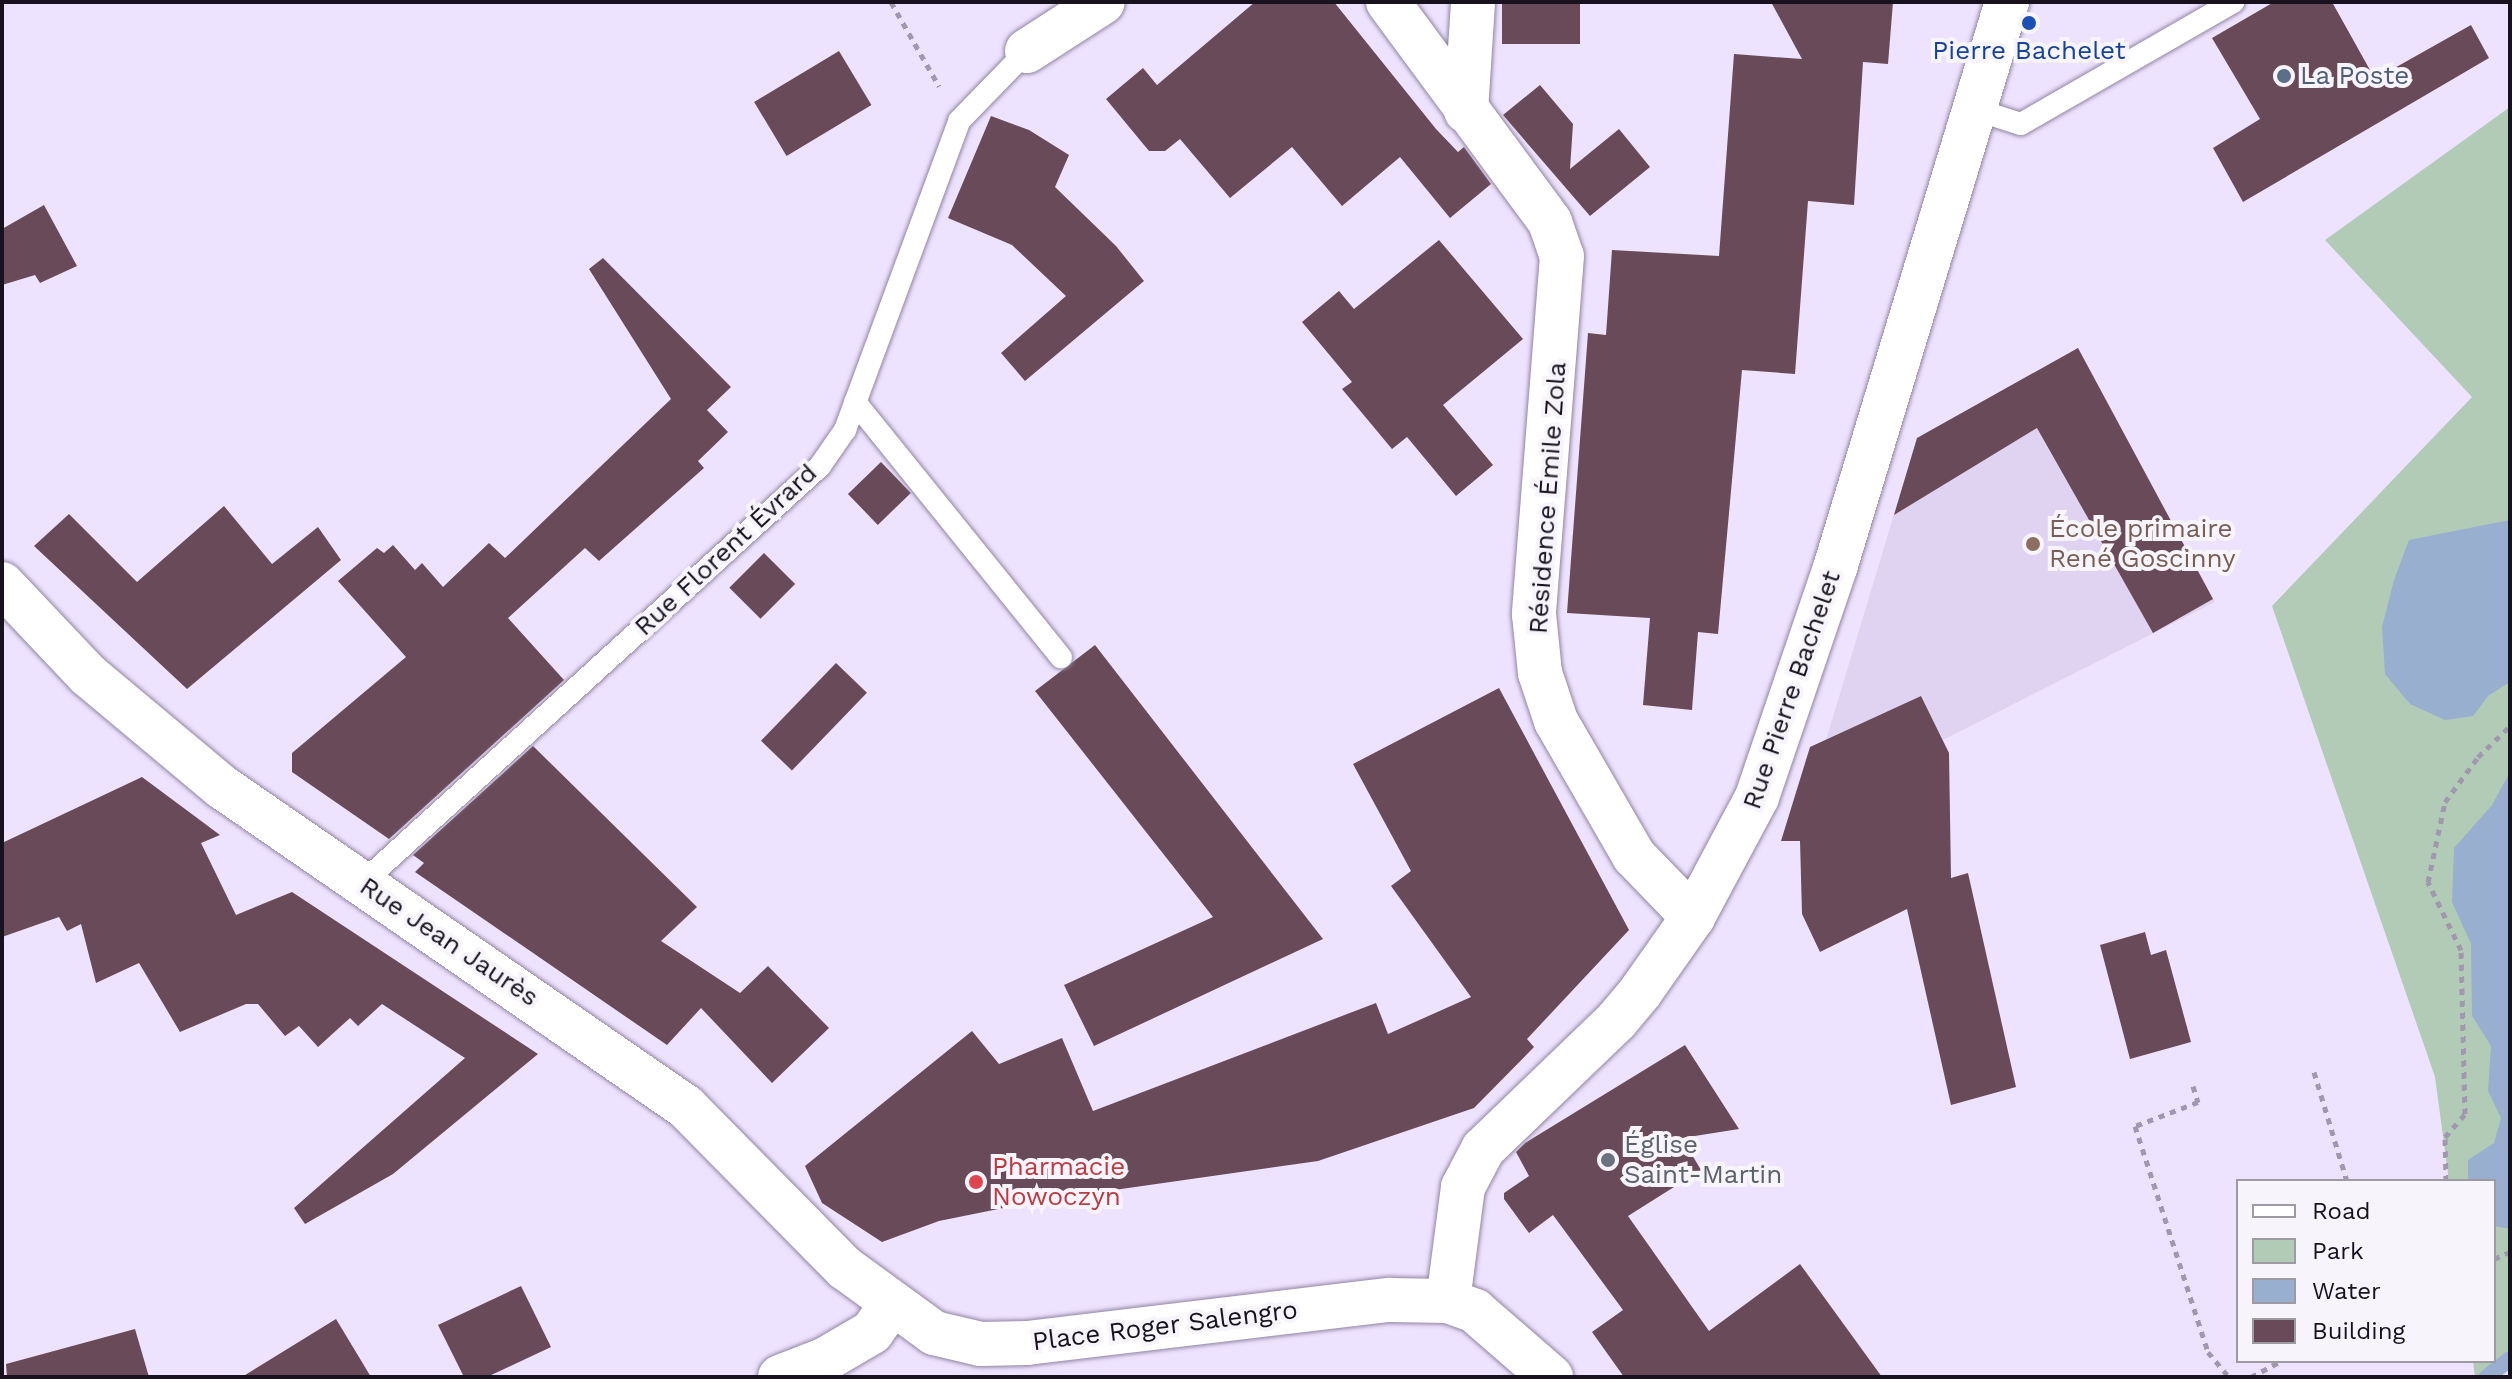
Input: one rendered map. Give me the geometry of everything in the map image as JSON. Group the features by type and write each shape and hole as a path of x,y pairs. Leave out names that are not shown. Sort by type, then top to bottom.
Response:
{"street":[{"name":"Rue Florent Évrard","path":"1027,51 1103,2"},
{"name":"Résidence Émile Zola","path":"1388,2 1550,222 1562,256 1534,614 1540,673 1556,721 1634,856 1693,917"},
{"path":"1466,111 1473,2"},
{"name":"Rue Pierre Bachelet","path":"1448,1301 1463,1187 1483,1149 1617,1020 1693,917 1729,855 1762,783 1832,578 2007,2"},
{"name":"Rue Jean Jaurès","path":"2,584 88,675 222,787 686,1107 845,1268 891,1305"},
{"name":"Place Roger Salengro","path":"891,1305 934,1333 981,1344 1390,1300 1448,1301"},
{"path":"1448,1301 1475,1311 1551,1377"},
{"path":"780,1377 826,1359 872,1332 891,1305"}],"lane":[{"path":"1974,109 2021,124 2233,2"},
{"name":"Rue Florent Évrard","path":"361,884 820,466 845,430 959,121 1027,51"},
{"path":"855,402 1061,657"}],"path":[{"path":"891,2 959,121"},
{"path":"2446,1179 2445,1137 2465,1114 2461,950 2428,882 2445,802 2478,757 2510,726"},
{"path":"2314,1072 2346,1179"},
{"path":"2193,1086 2198,1102 2135,1126 2208,1352 2229,1377"},
{"path":"2251,1377 2277,1363"}],"shaded area":[{"name":"École primaire René Goscinny","path":"2078,348 2215,602 1943,740 1921,696 1826,740 1917,438"}],"green space":[{"path":"2510,107 2510,1360 2489,1377 2475,1377 2473,1363 2496,1363 2496,1179 2449,1179 2435,1077 2272,606 2472,397 2325,240"}],"water":[{"path":"2510,520 2510,682 2488,696 2473,716 2445,720 2410,704 2385,674 2382,627 2394,580 2409,540"},
{"path":"2510,772 2510,1229 2496,1226 2496,1179 2468,1179 2468,1160 2494,1143 2501,1118 2488,1091 2491,1046 2472,1016 2471,944 2452,902 2454,848 2492,805"}],"building":[{"path":"1255,2 1334,2 1436,129 1458,152 1464,147 1491,184 1450,218 1400,157 1342,206 1292,147 1230,198 1180,139 1165,151 1149,151 1106,99 1143,68 1157,85"},
{"path":"1502,2 1580,2 1580,44 1502,44"},
{"path":"1771,2 1893,2 1888,64 1863,62 1854,205 1808,201 1795,374 1742,370 1718,634 1698,632 1692,710 1643,705 1650,618 1567,613 1588,333 1606,335 1612,250 1719,256 1734,54 1802,59"},
{"path":"2274,2 2332,2 2375,79 2471,25 2489,58 2243,202 2213,148 2260,119 2212,38"},
{"path":"839,51 871,105 787,156 754,102"},
{"path":"1540,85 1573,124 1570,169 1619,129 1650,167 1590,216 1503,115"},
{"path":"991,116 1029,130 1069,155 1055,187 1116,246 1144,281 1025,381 1001,353 1066,296 1012,245 948,218"},
{"path":"44,205 77,266 40,283 35,275 2,285 2,229"},
{"path":"1439,240 1523,339 1443,405 1493,465 1456,496 1407,437 1392,449 1342,389 1352,382 1302,322 1339,291 1354,309"},
{"path":"603,258 731,387 707,410 728,432 698,461 704,468 599,561 585,548 508,618 564,680 389,839 292,772 292,753 406,657 338,581 377,548 384,553 393,545 415,570 422,563 443,587 489,543 505,558 671,399 589,269"},
{"path":"2078,348 2213,599 2153,633 2037,428 1894,515 1917,438"},
{"path":"881,462 911,493 878,525 848,494"},
{"path":"224,506 272,564 318,527 341,560 187,689 34,546 69,514 137,582"},
{"path":"764,553 795,584 760,619 729,588"},
{"path":"1095,645 1323,939 1094,1046 1064,985 1213,917 1035,691"},
{"path":"836,663 867,693 792,771 761,741"},
{"path":"1499,688 1629,930 1527,1039 1534,1047 1474,1108 1318,1161 1037,1201 939,1221 882,1242 822,1203 805,1166 972,1031 999,1064 1062,1038 1093,1111 1376,1003 1388,1034 1471,997 1391,886 1411,871 1353,764"},
{"path":"1921,696 1949,753 1951,878 1968,873 2016,1087 1951,1105 1907,909 1820,952 1802,914 1800,841 1781,841 1810,747"},
{"path":"533,746 697,907 661,941 740,993 768,966 829,1028 772,1083 701,1008 667,1045 415,872 424,863 413,855"},
{"path":"142,777 220,835 201,843 236,915 292,892 538,1054 393,1174 305,1224 294,1208 465,1058 382,1004 358,1026 350,1018 318,1047 299,1026 285,1036 258,1004 246,1004 180,1032 139,963 96,983 81,924 67,931 59,917 2,937 2,843"},
{"path":"2145,932 2151,955 2166,950 2191,1042 2130,1059 2100,945"},
{"path":"1685,1045 1739,1129 1682,1138 1701,1170 1628,1216 1709,1331 1800,1264 1882,1377 1624,1377 1592,1332 1623,1310 1553,1215 1529,1233 1504,1199 1504,1193 1529,1176 1516,1152 1525,1143"},
{"path":"521,1286 551,1347 487,1377 464,1377 438,1325"},
{"path":"336,1319 371,1377 242,1377"},
{"path":"135,1329 149,1377 7,1377 6,1364"}],"waterway":[{"path":"2487,1377 2510,1359"}],"place":[{"name":"Pierre Bachelet","path":"2029,23"},
{"name":"La Poste","path":"2284,76"},
{"name":"École primaire René Goscinny","path":"2033,544"},
{"name":"Église Saint-Martin","path":"1608,1160"},
{"name":"Pharmacie Nowoczyn","path":"976,1182"}]}
